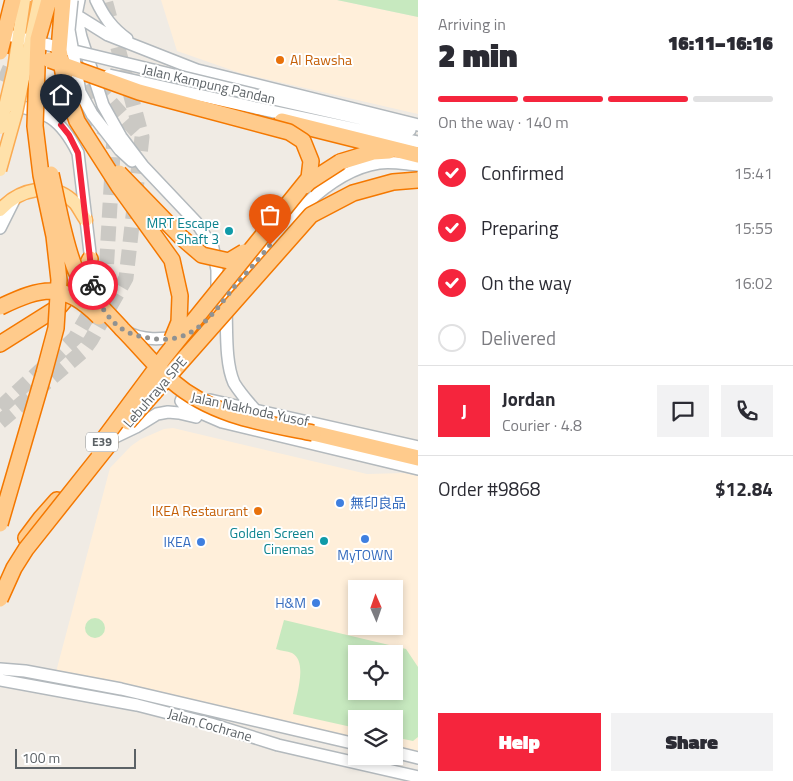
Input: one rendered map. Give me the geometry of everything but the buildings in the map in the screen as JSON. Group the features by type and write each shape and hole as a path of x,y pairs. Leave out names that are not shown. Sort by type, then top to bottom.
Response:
{"highway":[{"path":"0,50 13,0"},
{"path":"0,524 56,328 59,280 54,236 34,126 38,39 43,0"},
{"path":"38,39 50,0"},
{"path":"62,0 55,55 77,121 113,178 172,260 180,296 179,322 148,396"},
{"path":"55,55 139,92 289,132 303,142 311,161 309,178 172,348 96,448"},
{"path":"142,83 282,121 418,153"},
{"path":"35,89 43,120 52,179 74,267 94,299 173,382"},
{"path":"77,121 122,176 181,237 202,255 229,261 250,249 309,182 340,162 373,152 403,150 418,153"},
{"name":"Lebuhraya SPE","path":"0,579 6,563 19,543 96,448 307,208 348,185 390,172 418,171"},
{"name":"Lebuhraya SPE","path":"0,599 14,568 26,549 148,396 311,215 353,193 393,182 418,180"},
{"path":"0,344 60,306 76,287 90,259"},
{"path":"0,307 31,293 60,291 74,296 88,305 129,347 173,382 196,398 224,412 248,420 418,458"},
{"path":"0,579 18,549 41,518 148,396 207,320"}],"main road":[{"path":"0,170 16,113 24,48 24,0"},
{"path":"0,128 39,0"},
{"path":"62,0 76,15"},
{"path":"72,0 70,30 80,92 92,114 120,150 171,195"},
{"path":"79,0 76,15 81,37 103,105 121,137 143,166 196,222 213,248 218,284 216,300 207,320"},
{"path":"96,0 103,16 116,31 136,47"},
{"name":"Jalan Kampung Pandan","path":"76,15 108,35 206,73 418,125"},
{"name":"Jalan Kampung Pandan","path":"0,33 418,132"},
{"name":"Jalan Kampung Pandan","path":"0,50 55,55 142,83 418,142"},
{"path":"0,102 38,111 61,125 69,135 78,153 90,259 94,286 100,306 113,323 132,335 156,340 180,337 193,331 207,320 306,204 322,188 340,178 372,165 392,163 418,165"},
{"path":"0,210 16,196 30,190 48,190 62,195 74,203 86,220"},
{"path":"0,228 16,196"},
{"path":"226,297 229,365 233,380 239,391 256,410"},
{"name":"Jalan Nakhoda Yusof","path":"418,448 189,394 183,396 181,401 185,406 222,422 291,437 418,469"},
{"path":"111,439 157,414 168,412 222,422"},
{"path":"291,437 284,432 285,423 296,419"},
{"name":"Jalan Cochrane","path":"0,669 25,670 121,689 348,742"},
{"name":"Jalan Cochrane","path":"0,680 137,705 211,724 278,746 418,777"},
{"path":"403,754 418,758"}],"shaded area":[{"path":"161,0 337,0 418,17 418,114 240,73 177,51"},
{"path":"173,428 367,474 404,473 418,476 418,751 403,748 403,710 348,710 348,736 56,672 110,468 131,446 141,439 164,429"}],"green space":[{"path":"337,0 418,0 418,17"},
{"path":"95,618 102,621 105,628 102,635 95,638 88,635 85,628 88,621"},
{"path":"284,620 389,645 348,645 348,700 403,700 403,648 406,649 418,667 418,737 413,741 403,739 403,710 348,710 348,726 293,714 300,681 300,664 292,653 276,649"}],"tunnel":[{"path":"0,422 83,351 126,278 142,137 105,0"},
{"path":"79,63 101,108"},
{"path":"0,72 46,92 107,131"},
{"path":"94,88 103,94 139,134"},
{"path":"0,408 75,338 94,305 106,274 114,136 112,130"}],"way so far":[{"path":"93,285 100,306 113,323 132,335 156,340 180,337 193,331 207,320 270,245"}],"place":[{"name":"Al Rawsha","path":"280,60"},
{"name":"MRT Escape Shaft 3","path":"229,231"},
{"name":"無印良品","path":"340,503"},
{"name":"IKEA Restaurant","path":"258,511"},
{"name":"MyTOWN","path":"365,539"},
{"name":"Golden Screen Cinemas","path":"324,541"},
{"name":"IKEA","path":"201,542"},
{"name":"H&M","path":"316,603"}],"route":[{"path":"61,125 69,135 78,153 93,285"}]}
